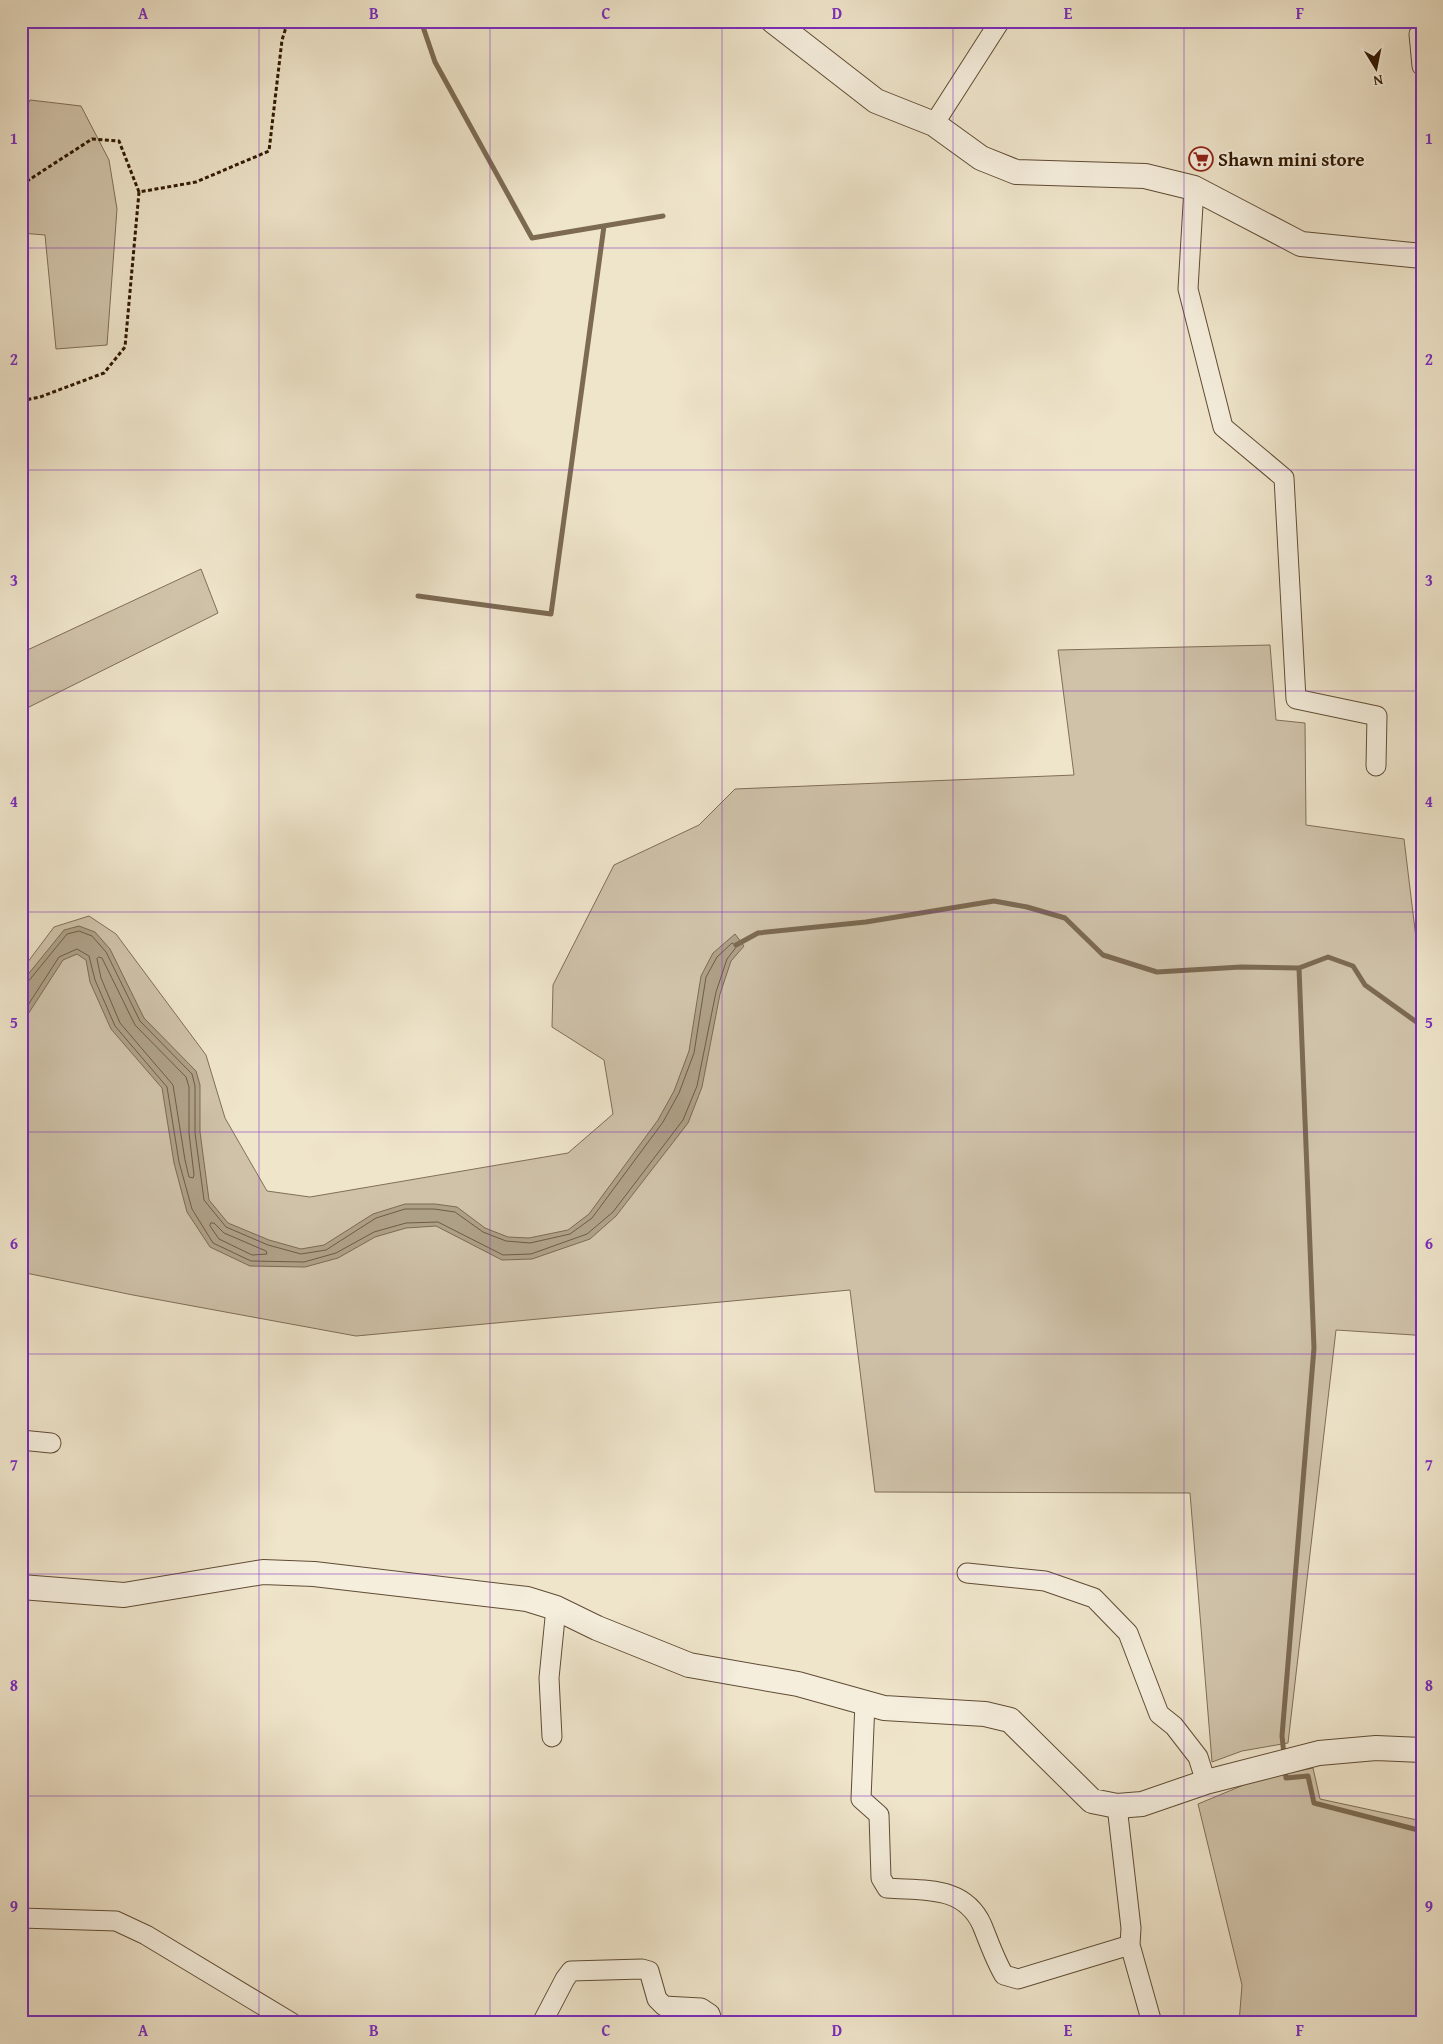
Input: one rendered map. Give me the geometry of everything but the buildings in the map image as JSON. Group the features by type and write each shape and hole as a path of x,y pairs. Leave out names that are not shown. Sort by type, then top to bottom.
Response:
{"street":[{"path":"773,21 876,102 934,124 981,158 1016,172 1144,176 1194,188 1301,244 1422,256"},
{"path":"934,124 1000,21"},
{"path":"1419,34 1422,66"},
{"path":"1194,188 1188,289 1223,427 1284,478 1296,699 1377,716 1376,766"},
{"path":"21,1440 51,1443"},
{"path":"21,1587 124,1595 263,1572 314,1574 527,1599 556,1608 596,1628 689,1665 798,1684 884,1708 985,1714 1010,1720 1092,1801 1117,1806 1142,1804 1211,1780 1319,1753 1376,1748 1422,1750"},
{"path":"966,1573 1045,1581 1094,1598 1128,1633 1159,1714 1174,1726 1198,1758 1211,1780"},
{"path":"552,1737 549,1678 556,1608"},
{"path":"864,1702 861,1799 879,1815 881,1878 887,1888 945,1892 970,1905 981,1923 1004,1975 1018,1978 1130,1945"},
{"path":"1117,1806 1131,1928 1130,1945 1152,2023"},
{"path":"21,1918 116,1921 146,1935 292,2023"},
{"path":"542,2023 571,1971 642,1969 649,1971 657,1999 664,2006 701,2008 710,2014 713,2023"}],"path":[{"path":"139,192 196,182 269,151 282,40 288,21"},
{"path":"21,185 92,139 119,141 139,192 125,346 104,373 40,397 21,400"}],"shaded area":[{"path":"30,100 81,106 109,160 117,209 107,345 56,349 45,235 21,233 21,116"},
{"path":"201,569 218,613 21,711 21,653"},
{"path":"1270,645 1276,720 1305,723 1306,825 1404,839 1416,938 1422,941 1422,1337 1336,1330 1288,1743 1242,1751 1212,1762 1190,1493 875,1492 850,1290 356,1336 133,1295 21,1272 21,971 54,927 89,916 116,934 206,1055 225,1118 267,1191 310,1197 568,1153 613,1114 604,1060 552,1027 553,985 614,865 699,825 735,789 1074,775 1058,650"},
{"path":"1313,1768 1320,1799 1422,1821 1422,2023 1239,2023 1242,1985 1198,1804 1258,1779"}],"water":[{"path":"79,926 95,932 110,949 144,1018 196,1071 200,1085 200,1132 209,1200 228,1223 269,1240 301,1249 324,1245 373,1214 405,1204 435,1204 457,1207 485,1228 508,1237 529,1238 568,1230 589,1214 658,1120 674,1091 689,1051 701,976 713,953 735,934 744,946 731,961 720,994 702,1087 688,1123 616,1216 590,1239 532,1259 502,1260 436,1226 406,1228 375,1237 338,1258 305,1267 250,1266 210,1247 187,1212 174,1163 162,1088 111,1029 90,982 86,960 77,954 63,960 21,1025 21,983 64,930"}],"waterway":[{"path":"421,21 435,62 532,238 663,216"},
{"path":"418,596 551,614 604,226"},
{"path":"736,945 758,933 866,922 994,901 1027,907 1065,918 1103,955 1157,972 1241,967 1299,968 1328,957 1353,966 1365,985 1422,1026"},
{"path":"1284,1755 1282,1736 1314,1348 1299,968"},
{"path":"1285,1769 1286,1778 1308,1776 1314,1803 1422,1831"}],"place":[{"name":"Shawn mini store","path":"1201,159"}]}
